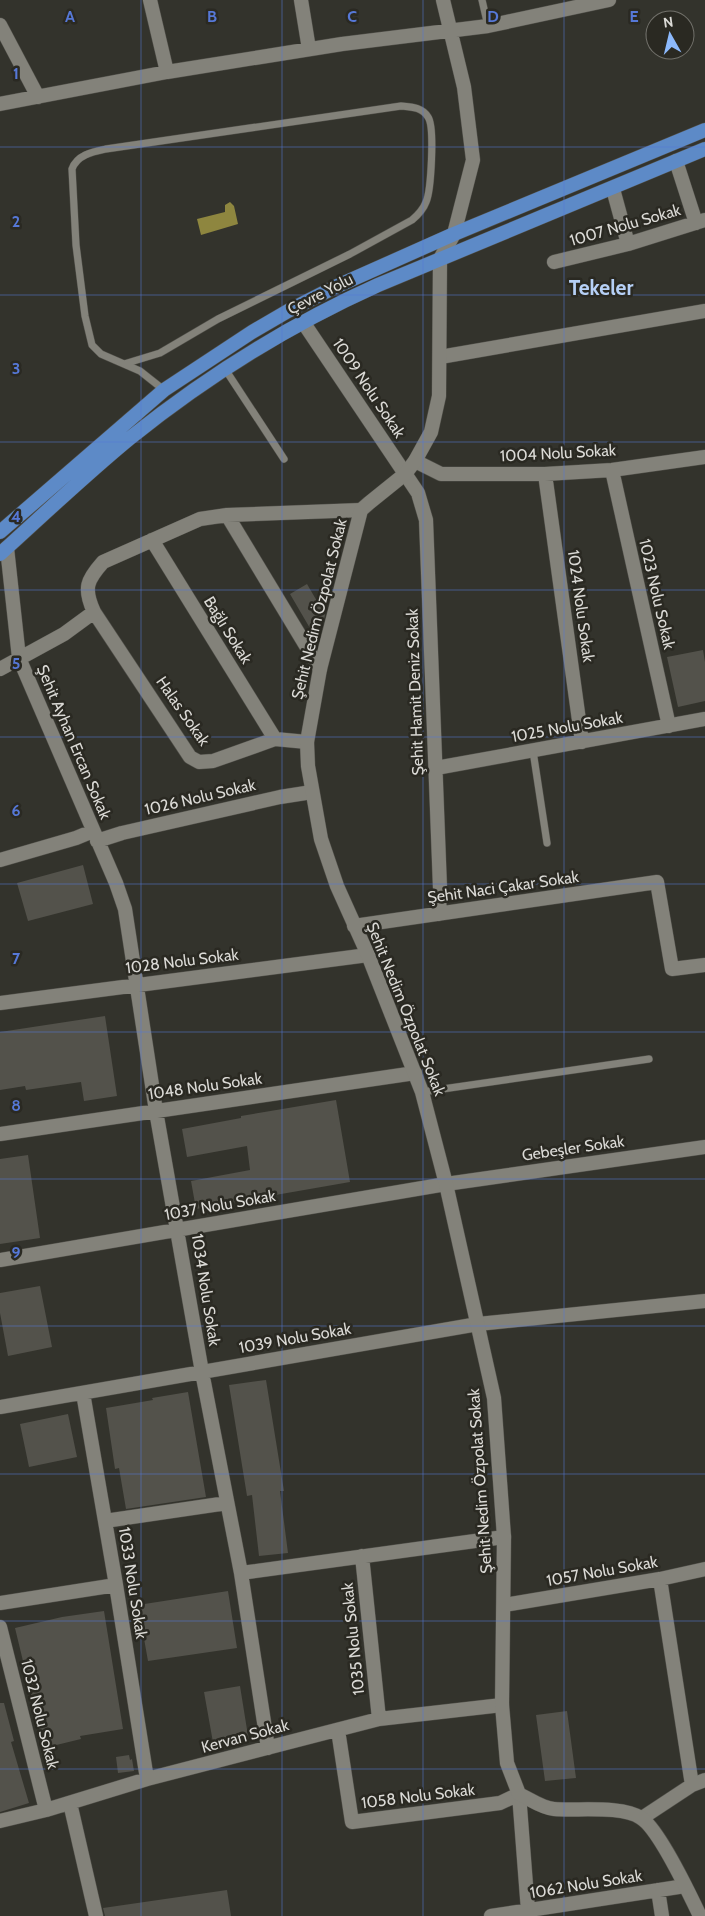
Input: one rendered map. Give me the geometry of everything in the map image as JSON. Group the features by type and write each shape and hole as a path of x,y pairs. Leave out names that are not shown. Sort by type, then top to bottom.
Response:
{"main road":[{"name":"Çevre Yolu","path":"0,532 164,390 252,332 288,311 335,287 454,234 705,130"},
{"name":"Çevre Yolu","path":"3,551 130,438 225,369 263,344 339,303 705,149"}],"street":[{"path":"150,0 167,72"},
{"path":"301,0 309,49"},
{"name":"Şehit Nedim Özpolat Sokak","path":"443,0 464,87 473,160 454,234 440,259 439,396 431,432 415,461 405,474 361,510 320,669 307,742 312,792 321,839 337,886 368,955 422,1092 446,1184 494,1398 504,1536 502,1704 507,1763 519,1794 527,1913"},
{"path":"0,104 167,72 309,49 488,26 609,0"},
{"path":"0,25 38,97"},
{"path":"676,161 700,221"},
{"path":"613,189 628,244"},
{"name":"1007 Nolu Sokak","path":"554,262 628,244 700,221"},
{"path":"440,357 705,311"},
{"name":"1009 Nolu Sokak","path":"303,322 405,474"},
{"name":"1004 Nolu Sokak","path":"415,461 441,474 545,474 612,470 705,457"},
{"name":"1023 Nolu Sokak","path":"612,470 669,726"},
{"name":"Şehit Hamit Deniz Sokak","path":"405,474 418,493 426,520 440,888 439,914"},
{"name":"1024 Nolu Sokak","path":"545,474 582,742"},
{"name":"Halas Sokak","path":"307,742 275,739 213,761 199,762 190,757 94,612 88,598 87,584 93,573 103,562 200,519 227,515 361,510"},
{"path":"227,515 320,669"},
{"name":"Bağlı Sokak","path":"152,540 275,739"},
{"name":"Şehit Ayhan Ercan Sokak","path":"3,551 19,658 95,836"},
{"path":"0,669 64,634 94,612"},
{"name":"1025 Nolu Sokak","path":"436,768 705,719"},
{"name":"1026 Nolu Sokak","path":"0,860 95,836 312,792"},
{"name":"1034 Nolu Sokak","path":"95,836 116,883 125,910 156,1111 202,1372 242,1573 268,1748"},
{"name":"Şehit Naci Çakar Sokak","path":"354,926 657,882 672,969 705,966"},
{"name":"1028 Nolu Sokak","path":"0,1003 368,955"},
{"name":"1048 Nolu Sokak","path":"0,1134 415,1073"},
{"name":"Gebeşler Sokak","path":"446,1184 705,1147"},
{"name":"1037 Nolu Sokak","path":"0,1260 446,1184"},
{"name":"1039 Nolu Sokak","path":"0,1407 478,1324 705,1301"},
{"name":"1033 Nolu Sokak","path":"83,1392 116,1585 146,1779"},
{"path":"105,1521 227,1502"},
{"path":"242,1573 504,1536"},
{"name":"1035 Nolu Sokak","path":"362,1556 379,1719"},
{"name":"1057 Nolu Sokak","path":"504,1605 660,1579 705,1569"},
{"path":"642,1818 698,1782 660,1579"},
{"path":"0,1603 116,1585"},
{"name":"1032 Nolu Sokak","path":"0,1626 46,1810"},
{"name":"Kervan Sokak","path":"0,1821 46,1810 146,1779 379,1719 502,1704"},
{"name":"1058 Nolu Sokak","path":"338,1730 352,1822 500,1803 519,1794"},
{"path":"519,1794 552,1809 611,1810 631,1813 642,1818 654,1831 686,1886 700,1916"},
{"path":"70,1803 96,1916"},
{"name":"1062 Nolu Sokak","path":"491,1916 527,1913 686,1886"},
{"path":"658,1890 662,1916"}],"lane":[{"path":"482,0 488,26"},
{"path":"124,364 160,353 218,319 350,254 412,220 420,213 427,201 433,135 428,115 418,108 400,106 106,149 80,158 74,163 72,169 76,245 92,345 101,354 140,371 164,390"},
{"path":"225,369 284,459"},
{"path":"533,751 547,843"},
{"path":"422,1092 649,1059"}],"shaded area":[{"path":"230,202 234,206 238,224 201,235 197,219 225,212 225,205"}],"building":[{"path":"307,584 325,615 323,623 311,630 290,594"},
{"path":"703,650 705,662 705,701 678,707 667,657"},
{"path":"83,865 93,904 28,921 17,883"},
{"path":"105,1016 117,1096 84,1101 81,1082 26,1090 25,1086 0,1090 0,1032"},
{"path":"336,1100 350,1182 196,1209 191,1181 250,1170 247,1146 187,1157 182,1129 241,1118 241,1116"},
{"path":"28,1155 40,1238 0,1244 0,1159"},
{"path":"40,1286 52,1347 8,1356 0,1313 0,1293"},
{"path":"266,1380 284,1491 280,1491 288,1553 259,1556 252,1495 247,1496 229,1385"},
{"path":"188,1392 206,1497 126,1509 119,1468 115,1469 106,1408"},
{"path":"68,1414 77,1457 29,1467 20,1424"},
{"path":"228,1591 237,1648 148,1661 138,1605"},
{"path":"104,1611 123,1729 80,1736 81,1739 44,1748 15,1628 62,1617"},
{"path":"240,1686 249,1742 214,1748 204,1692"},
{"path":"0,1703 4,1703 14,1741 11,1742 29,1803 0,1812"},
{"path":"567,1711 576,1778 545,1781 536,1715"},
{"path":"129,1755 130,1760 132,1759 134,1771 118,1773 116,1757"},
{"path":"227,1890 231,1916 105,1916 103,1908"}],"district":[{"name":"Tekeler","path":"601,287"}]}
